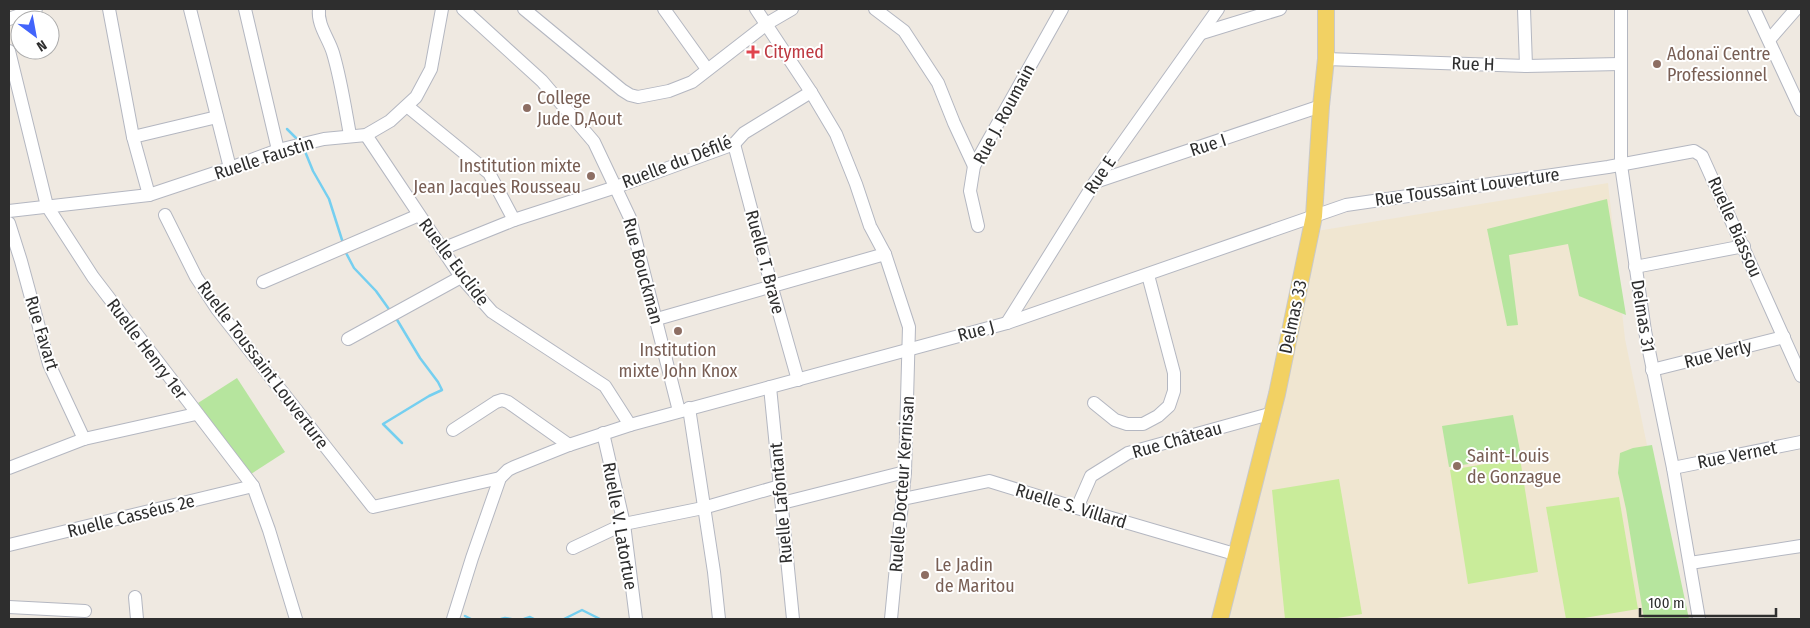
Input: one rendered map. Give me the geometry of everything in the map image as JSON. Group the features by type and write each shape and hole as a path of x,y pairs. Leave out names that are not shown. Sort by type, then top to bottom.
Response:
{"main road":[{"name":"Delmas 33","path":"1220,619 1238,555 1272,413 1314,216 1326,59 1326,9"}],"street":[{"path":"9,19 36,9"},
{"path":"109,9 133,137 149,195"},
{"path":"190,9 230,168"},
{"path":"245,9 278,150"},
{"path":"320,9 319,18 337,69 350,135"},
{"path":"366,135 390,121 416,97 431,69 442,9"},
{"name":"Rue Bouckman","path":"463,9 542,81 594,142 630,218 684,410 714,572 719,619"},
{"path":"524,9 622,90 630,95 638,96 669,91 692,82 706,69 792,9"},
{"path":"664,9 706,69"},
{"path":"756,9 768,24 836,134 870,226 885,254 909,327 910,349"},
{"path":"875,9 904,31 938,83 974,166"},
{"name":"Rue J. Roumain","path":"978,226 970,191 974,166 1062,9"},
{"name":"Rue E","path":"1006,323 1095,182 1218,9"},
{"path":"1202,33 1280,9"},
{"path":"1524,9 1526,66"},
{"name":"Delmas 31","path":"1621,9 1621,165 1635,266 1641,332 1652,370 1673,468 1699,619"},
{"path":"1754,9 1801,110"},
{"path":"1769,40 1796,9"},
{"name":"Ruelle Henry 1er","path":"9,51 47,206 93,278 253,486 269,530 296,619"},
{"name":"Rue H","path":"1326,59 1526,66 1620,64"},
{"name":"Ruelle du Défilé","path":"442,249 514,220 734,144 744,133 811,92"},
{"path":"407,106 489,173 514,220"},
{"name":"Rue I","path":"1095,182 1321,106"},
{"path":"133,137 217,117"},
{"name":"Ruelle Faustin","path":"9,211 149,195 302,143 350,135 366,135"},
{"name":"Ruelle Euclide","path":"366,135 461,277 492,312 605,386 630,425"},
{"name":"Ruelle T. Brave","path":"734,144 798,380"},
{"name":"Ruelle Biassou","path":"1621,165 1694,151 1702,156 1801,376"},
{"name":"Rue Toussaint Louverture","path":"1314,216 1346,205 1621,165"},
{"name":"Ruelle Toussaint Louverture","path":"165,215 196,277 217,309 372,507 500,478"},
{"path":"262,282 419,215"},
{"name":"Rue J","path":"630,425 1006,323 1314,216"},
{"name":"Rue Favart","path":"9,223 49,364 84,440"},
{"path":"1635,266 1744,246"},
{"path":"657,319 772,288 885,254"},
{"path":"1094,403 1115,420 1128,424 1143,424 1158,416 1169,406 1174,391 1174,372 1148,275"},
{"path":"348,339 461,277"},
{"name":"Rue Verly","path":"1652,370 1784,337"},
{"name":"Ruelle Docteur Kernisan","path":"892,619 905,472 910,349"},
{"name":"Ruelle Lafontant","path":"770,387 792,619"},
{"path":"452,430 502,400 508,402 569,445"},
{"name":"Rue Château","path":"1078,508 1091,476 1128,453 1272,413"},
{"path":"9,468 84,440 196,414"},
{"path":"453,619 500,478 514,467 569,445 630,425"},
{"name":"Ruelle V. Latortue","path":"603,433 624,524 636,619"},
{"name":"Rue Vernet","path":"1673,468 1801,442"},
{"path":"782,503 905,472"},
{"name":"Ruelle S. Villard","path":"903,499 989,481 1238,555"},
{"name":"Ruelle Casséus 2e","path":"9,545 253,486"},
{"path":"573,548 624,524 703,508 780,486"},
{"path":"1690,563 1801,546"},
{"path":"135,597 137,619"},
{"path":"9,607 85,610"}],"shaded area":[{"name":"Saint-Louis de Gonzague","path":"1608,183 1625,339 1683,619 1229,619 1311,232"}],"green space":[{"path":"1607,199 1626,315 1579,296 1568,244 1509,255 1518,325 1507,326 1487,229"},
{"path":"237,378 285,452 248,476 198,403"},
{"path":"1513,415 1521,456 1449,467 1442,426"},
{"path":"1652,445 1689,619 1644,619 1626,509 1618,473 1620,453 1633,448"},
{"path":"1520,458 1538,572 1468,584 1450,470"},
{"path":"1339,479 1362,614 1331,619 1285,619 1272,490"},
{"path":"1619,497 1638,609 1578,619 1566,619 1546,507"}],"waterway":[{"path":"287,129 298,140"},
{"path":"304,149 313,171 329,199 343,243"},
{"path":"345,251 354,268 376,291 391,312"},
{"path":"396,318 442,390 383,424 402,443"},
{"path":"564,619 582,610 600,619"},
{"path":"465,616 471,619"},
{"path":"524,619 530,617 534,619"},
{"path":"501,619 511,619"}],"place":[{"name":"Citymed","path":"753,52"},
{"name":"Adonaï Centre Professionnel","path":"1657,64"},
{"name":"College Jude D,Aout","path":"527,108"},
{"name":"Institution mixte Jean Jacques Rousseau","path":"591,176"},
{"name":"Institution mixte John Knox","path":"678,331"},
{"name":"Saint-Louis de Gonzague","path":"1457,466"},
{"name":"Le Jadin de Maritou","path":"925,575"}]}
